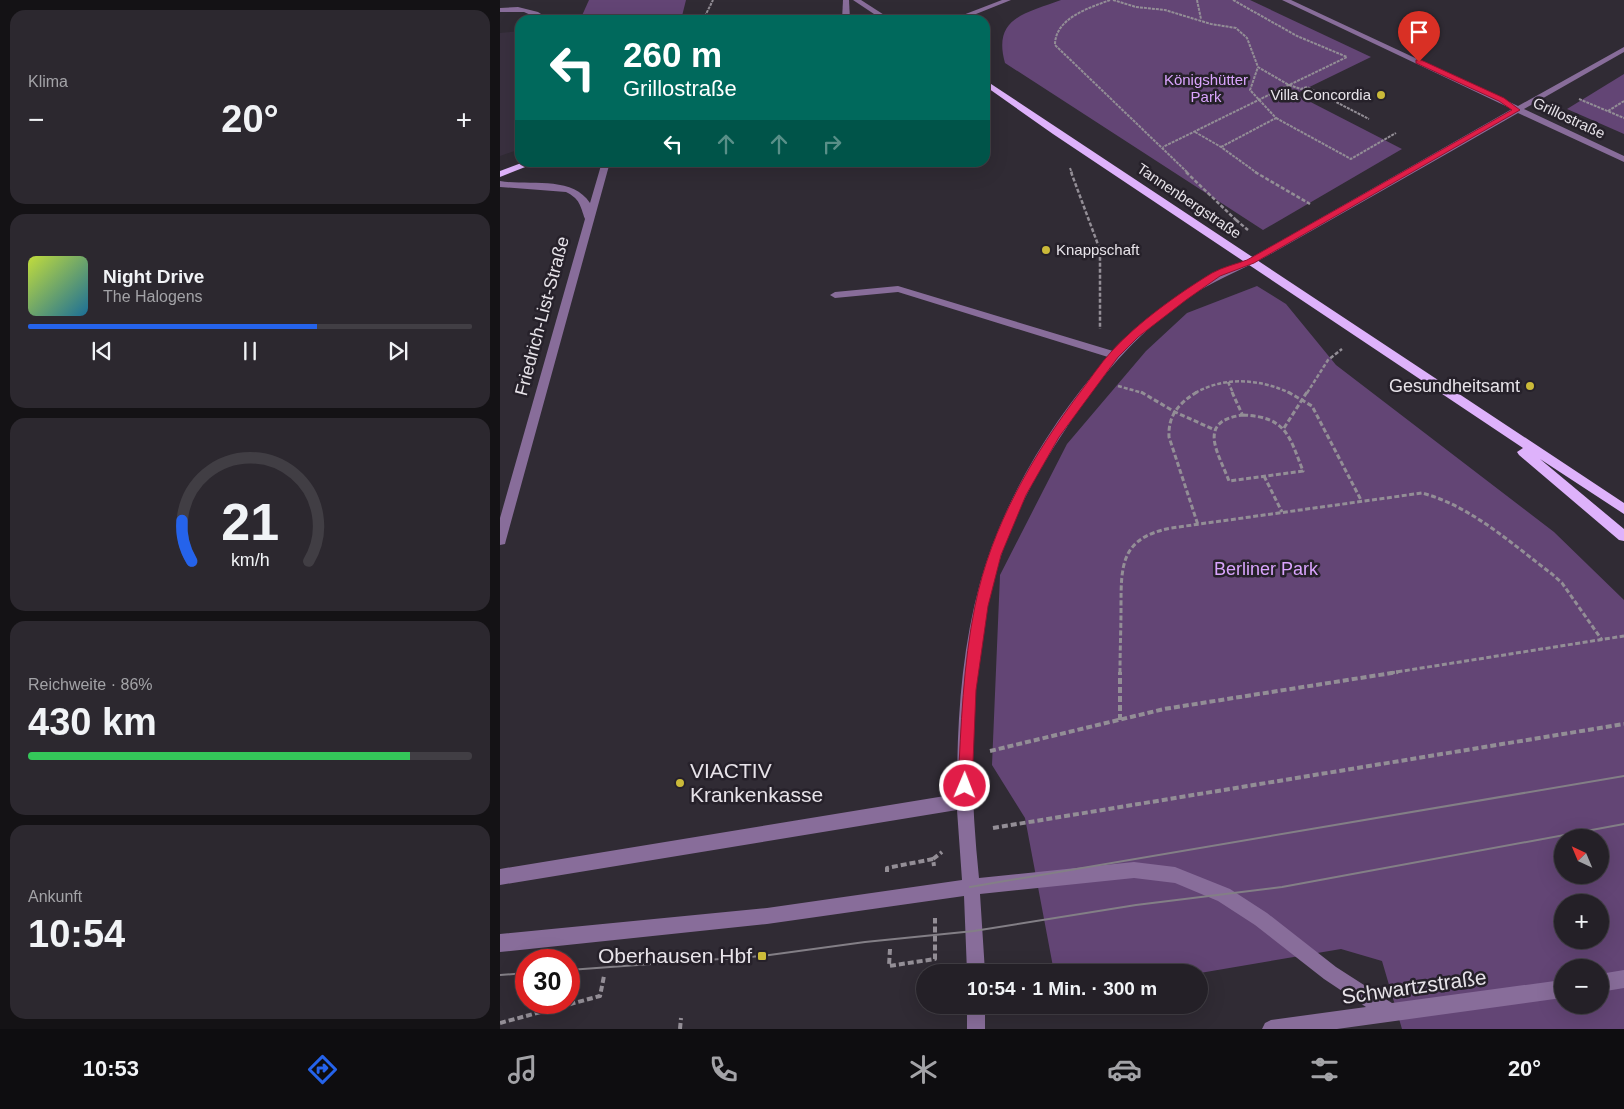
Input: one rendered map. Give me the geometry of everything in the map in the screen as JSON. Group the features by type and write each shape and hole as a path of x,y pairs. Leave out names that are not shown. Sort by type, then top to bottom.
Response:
{"main road":[{"name":"Tannenbergstraße","path":"990,86 1250,262 1624,509"},
{"path":"500,174 520,167"},
{"name":"Tannenbergstraße","path":"1475,412 1624,536"}],"street":[{"path":"846,0 846,15"},
{"path":"856,0 880,15"},
{"path":"968,15 1008,0"},
{"name":"Grillostraße","path":"1285,0 1502,100 1517,110 1624,159"},
{"path":"987,15 1000,3"},
{"path":"500,10 522,9 540,15"},
{"path":"975,964 965,801 966,757 975,647 982,606 995,555 1021,494 1055,434 1114,355 1135,335 1217,274 1250,262 1624,49"},
{"name":"Friedrich-List-Straße","path":"500,540 605,167"},
{"name":"Friedrich-List-Straße","path":"500,184 513,187 549,186 569,190 585,202 589,220"},
{"path":"835,295 898,289 1114,355"},
{"path":"500,876 965,801"},
{"path":"500,942 767,916 970,887 1099,872 1134,870 1175,875 1224,895 1261,919 1330,973 1391,1013"},
{"path":"1609,982 1624,979"},
{"name":"Schwartzstraße","path":"1271,1029 1554,990"},
{"path":"976,1014 976,1029"}],"path":[{"path":"706,15 713,0"},
{"path":"1254,234 1236,220 1055,45 1055,36 1067,21 1112,0 1136,6 1166,10 1239,30 1247,38 1258,67 1290,85 1301,89 1306,87 1369,119"},
{"path":"1197,0 1201,20"},
{"path":"1162,148 1347,57 1297,36 1233,0"},
{"path":"1258,67 1250,90 1276,118 1351,159 1396,133"},
{"path":"1555,88 1624,118"},
{"path":"1608,111 1624,101"},
{"path":"1221,147 1276,118"},
{"path":"1056,132 1100,250 1099,349"},
{"path":"1195,132 1221,147 1243,165 1310,204 1302,208"},
{"path":"1212,236 1236,220"},
{"path":"1284,428 1328,360 1361,335"},
{"path":"1198,525 1169,437 1169,423 1183,402 1195,393 1211,386 1228,382 1242,380 1260,383 1302,398 1312,406 1361,500"},
{"path":"1093,381 1138,390 1175,412 1215,430"},
{"path":"1228,382 1242,414"},
{"path":"1242,414 1257,415 1284,428 1303,470 1229,480 1213,437 1215,430 1228,418 1242,414"},
{"path":"1264,476 1282,512"},
{"path":"1120,720 1120,570 1131,545 1149,533 1361,500 1422,493 1432,495 1453,503 1552,574 1562,584 1602,640"},
{"path":"966,757 1164,709 1624,636"},
{"path":"1013,826 1624,724"},
{"path":"500,1023 600,996 604,976"},
{"path":"680,1029 681,1018"}],"shaded area":[{"path":"515,32 515,151 500,156 500,33"}],"green space":[{"path":"589,0 686,0 682,15 582,15"},
{"name":"Königshütter Park","path":"1061,0 1250,0 1371,57 1295,94 1402,149 1263,230 1005,63 1002,48 1003,36 1008,26 1015,19 1025,14"},
{"path":"1624,74 1624,134 1567,109"},
{"name":"Berliner Park","path":"1257,286 1286,304 1336,365 1554,532 1624,600 1624,1029 1402,1029 1382,961 1341,949 1208,972 1208,964 1052,964 1025,818 992,765 1000,575 1067,444 1146,351 1187,313"}],"tram line":[{"path":"970,887 1624,776"},
{"path":"580,969 762,956 865,942 974,931 1136,905 1282,887 1624,824"},
{"path":"500,975 515,974"}],"place":[{"name":"Villa Concordia","path":"1381,95"},
{"name":"Knappschaft","path":"1046,250"},
{"name":"Gesundheitsamt","path":"1530,386"},
{"name":"VIACTIV Krankenkasse","path":"680,783"},
{"name":"Oberhausen Hbf","path":"762,956"}],"route":[{"path":"965,786 970,690 975,647 982,606 995,555 1021,494 1055,434 1114,355 1135,335 1183,297 1217,274 1250,262 1517,110 1502,100 1419,62"}]}
